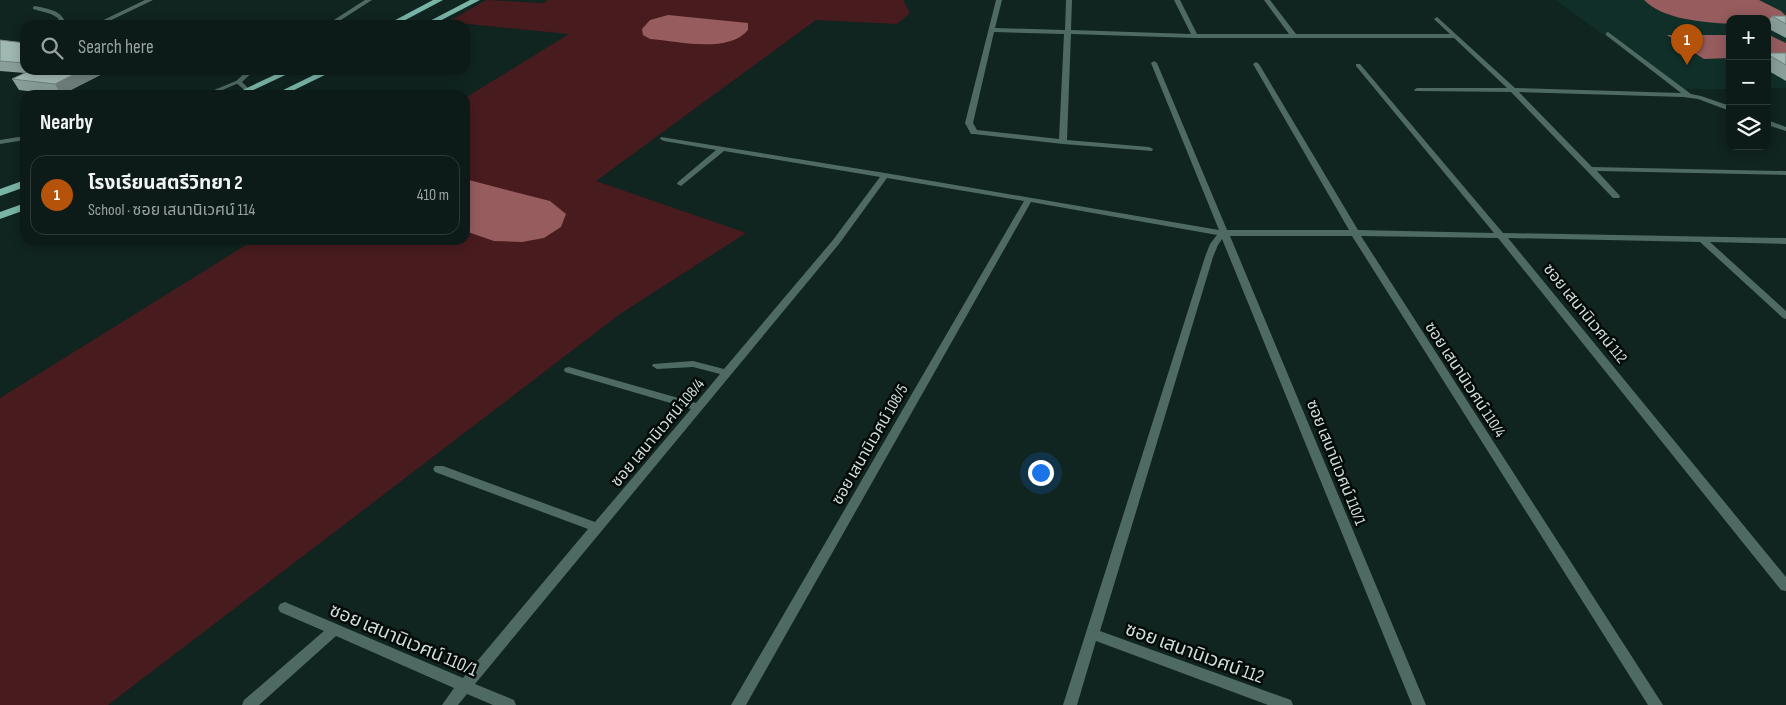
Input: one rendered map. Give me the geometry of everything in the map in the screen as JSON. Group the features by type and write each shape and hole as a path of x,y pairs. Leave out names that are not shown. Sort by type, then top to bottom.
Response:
{"main road":[{"path":"400,20 439,0"},
{"path":"436,20 476,0"},
{"path":"247,90 281,75"},
{"path":"288,90 321,75"},
{"path":"0,193 20,185"},
{"path":"0,216 20,208"}],"street":[{"path":"107,20 150,0"},
{"path":"337,20 369,0"},
{"path":"999,0 969,123 974,132 1149,149"},
{"path":"1063,142 1069,0"},
{"path":"1177,0 1195,36"},
{"path":"1267,0 1294,36"},
{"path":"35,8 60,15 63,20"},
{"path":"1437,19 1513,90 1616,196"},
{"path":"992,30 1195,36 1456,36"},
{"path":"1608,34 1688,95"},
{"name":"ซอย เสนานิเวศน์ 110/1","path":"1154,63 1418,705"},
{"name":"ซอย เสนานิเวศน์ 110/4","path":"1256,64 1355,233 1656,705"},
{"name":"ซอย เสนานิเวศน์ 112","path":"1358,65 1501,236 1786,586"},
{"path":"218,90 238,82 246,75"},
{"path":"238,82 247,90"},
{"path":"1418,90 1513,90 1688,95 1726,107"},
{"path":"1771,123 1786,129"},
{"path":"0,142 20,139"},
{"path":"664,139 1223,233 1355,233 1786,241"},
{"path":"680,184 722,149"},
{"path":"1590,169 1786,173"},
{"name":"ซอย เสนานิเวศน์ 108/4","path":"449,705 836,242 885,175"},
{"name":"ซอย เสนานิเวศน์ 108/5","path":"738,705 1029,199"},
{"path":"1070,705 1209,257 1214,244 1223,233"},
{"path":"1702,240 1786,316"},
{"path":"658,366 694,364 727,373"},
{"path":"570,370 698,407"},
{"path":"439,469 598,528"},
{"name":"ซอย เสนานิเวศน์ 110/1","path":"285,608 509,705"},
{"path":"249,705 335,629"},
{"name":"ซอย เสนานิเวศน์ 112","path":"1092,634 1286,705"}],"shaded area":[{"path":"486,0 544,3 547,0 903,0 910,13 897,24 816,20 596,181 746,233 620,314 108,705 0,705 0,398 246,245 470,245 470,95 569,34 470,24 470,20 451,20"},
{"path":"1556,0 1786,0 1786,88 1771,88 1771,15 1726,15 1726,89 1677,89"},
{"path":"1644,0 1759,0 1781,11 1786,16 1771,23 1771,15 1726,15 1726,24 1684,19 1652,7"},
{"path":"668,15 748,23 748,30 728,42 716,44 650,39 643,35 642,29 650,20"},
{"path":"1667,35 1726,35 1726,58 1704,59"},
{"path":"1771,36 1786,43 1786,58 1771,58"},
{"path":"470,180 550,201 566,214 561,227 544,238 522,242 494,241 470,233"}],"building":[{"path":"1772,16 1786,16 1786,24"},
{"path":"0,40 20,42 20,63 0,61"},
{"path":"1771,53 1786,53 1786,65 1771,56"},
{"path":"20,75 73,75 55,84 12,79"}],"place":[{"name":"โรงเรียนสตรีวิทยา 2","path":"1687,65"}]}
